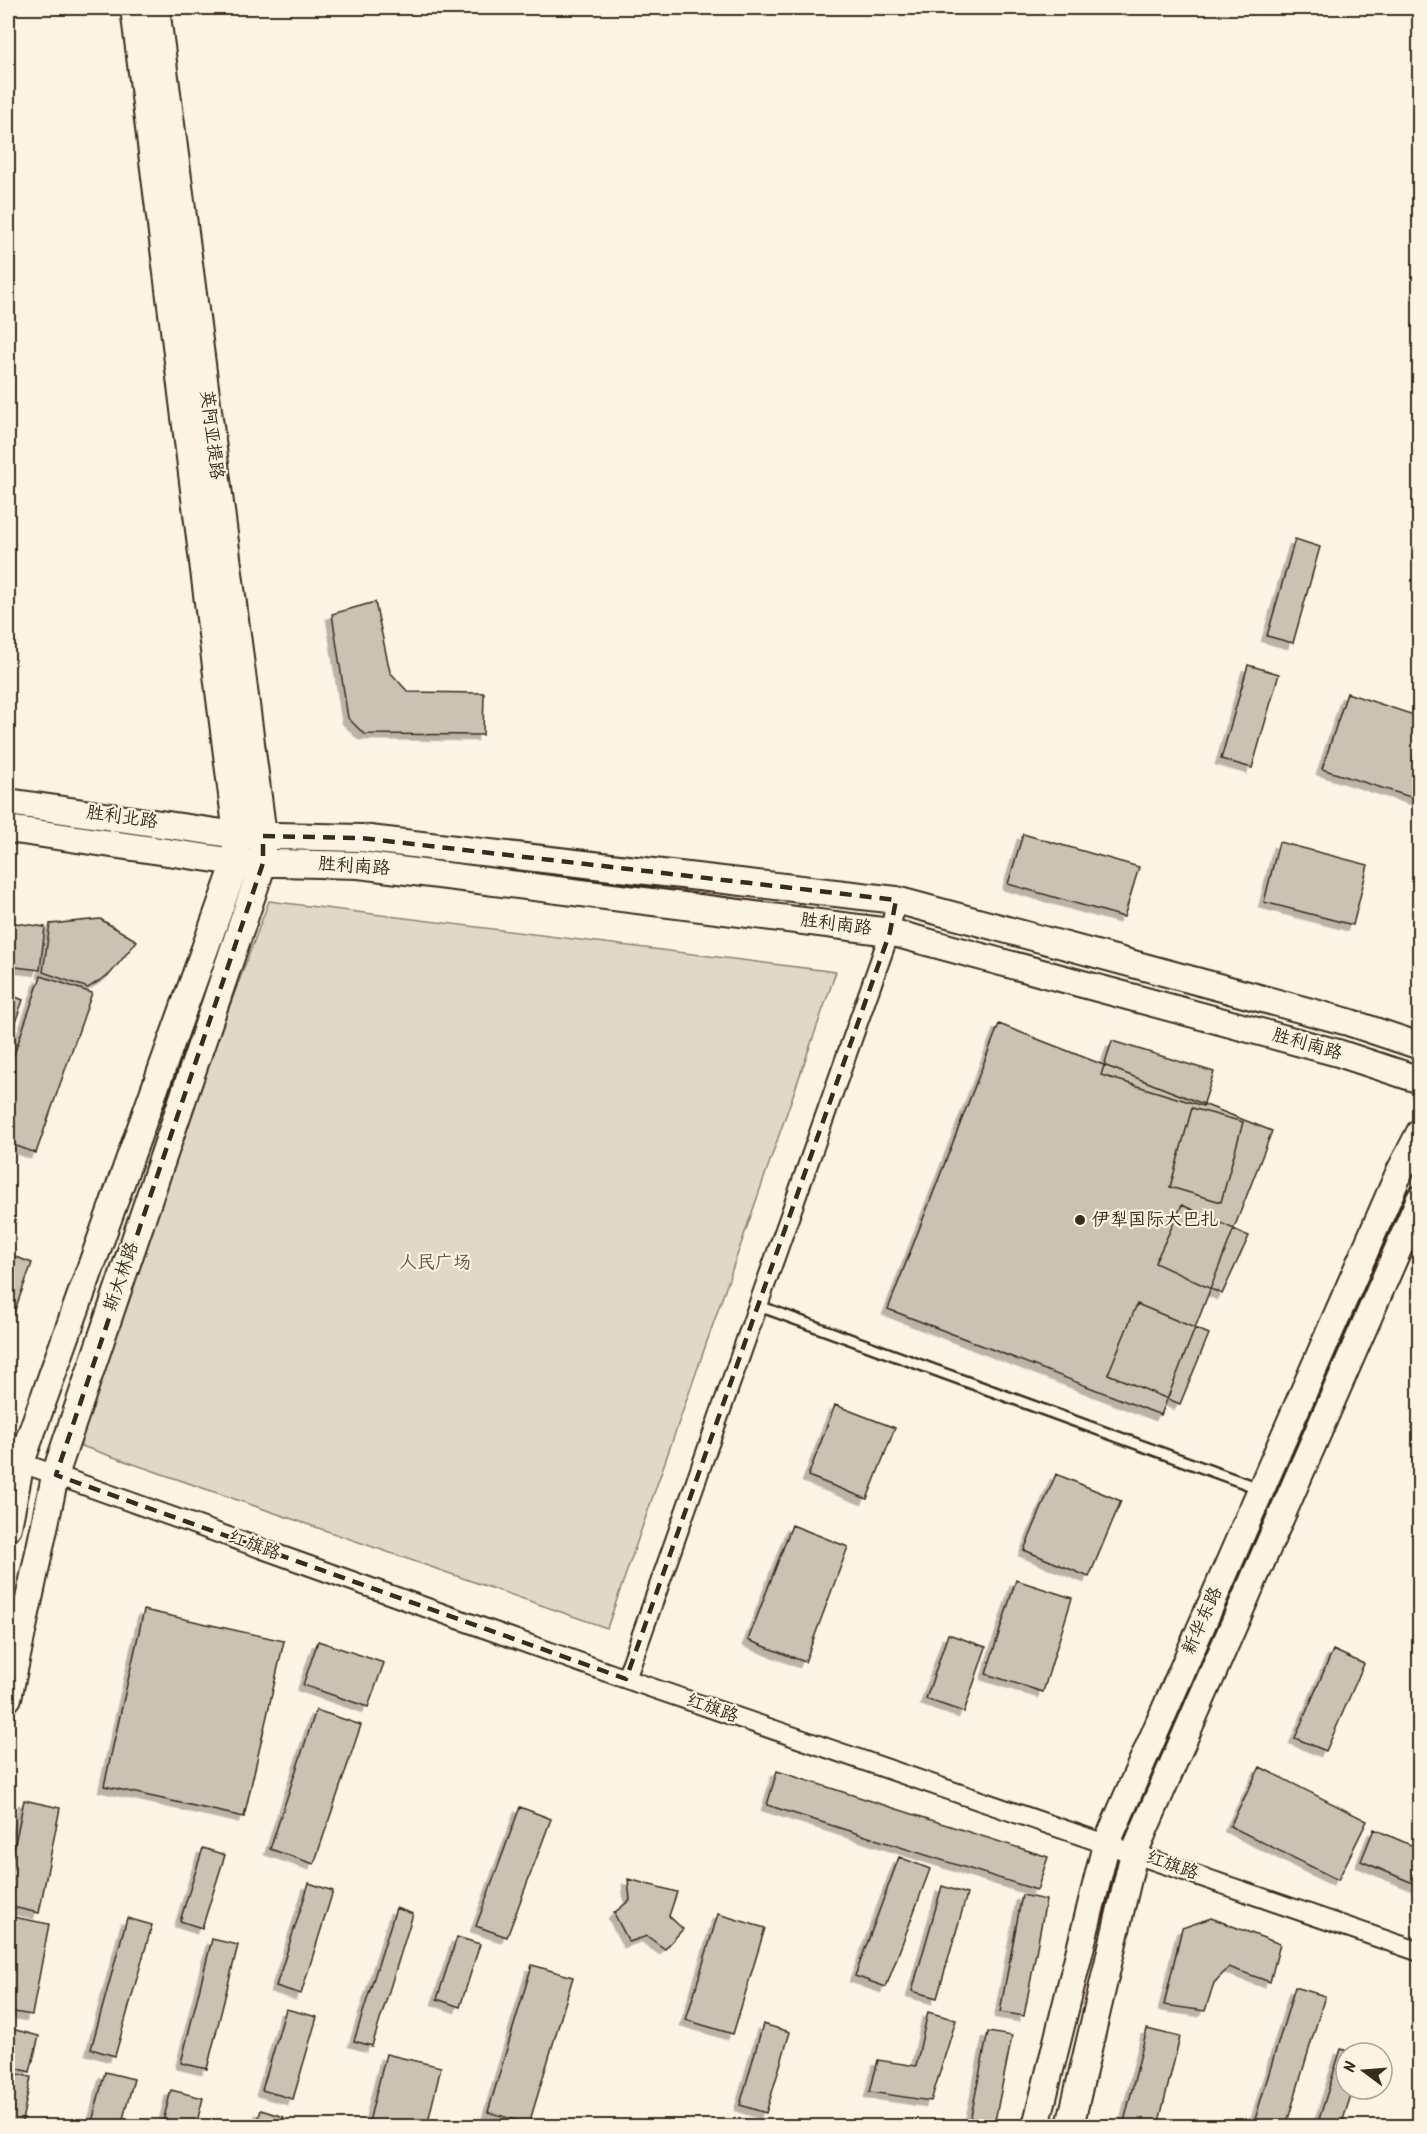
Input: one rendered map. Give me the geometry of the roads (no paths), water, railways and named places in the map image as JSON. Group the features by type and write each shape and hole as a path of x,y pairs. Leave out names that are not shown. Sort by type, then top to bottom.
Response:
{"main road":[{"name":"英阿亚提路","path":"134,8 237,835 236,862"},
{"name":"英阿亚提路","path":"156,8 263,836 263,863"},
{"name":"胜利北路","path":"8,802 237,835"},
{"name":"胜利北路","path":"8,829 236,862"},
{"name":"胜利南路","path":"237,835 361,838 896,900 1348,1022 1419,1046"},
{"name":"胜利南路","path":"236,862 359,865 890,932 1338,1053 1419,1080"},
{"name":"斯大林路","path":"8,1527 14,1460 236,862"},
{"name":"斯大林路","path":"8,1698 56,1475 263,863"},
{"name":"新华东路","path":"1036,2127 1106,1845 1394,1184 1419,1132"},
{"name":"新华东路","path":"1070,2127 1134,1853 1419,1199"}],"street":[{"path":"626,1679 890,932 896,900"},
{"name":"红旗路","path":"14,1460 626,1679 1419,1952"}],"lane":[{"path":"759,1306 1261,1489"}],"place":[{"name":"伊犁国际大巴扎","path":"1080,1220"}],"park label":[{"name":"人民广场","path":"435,1263"}]}
